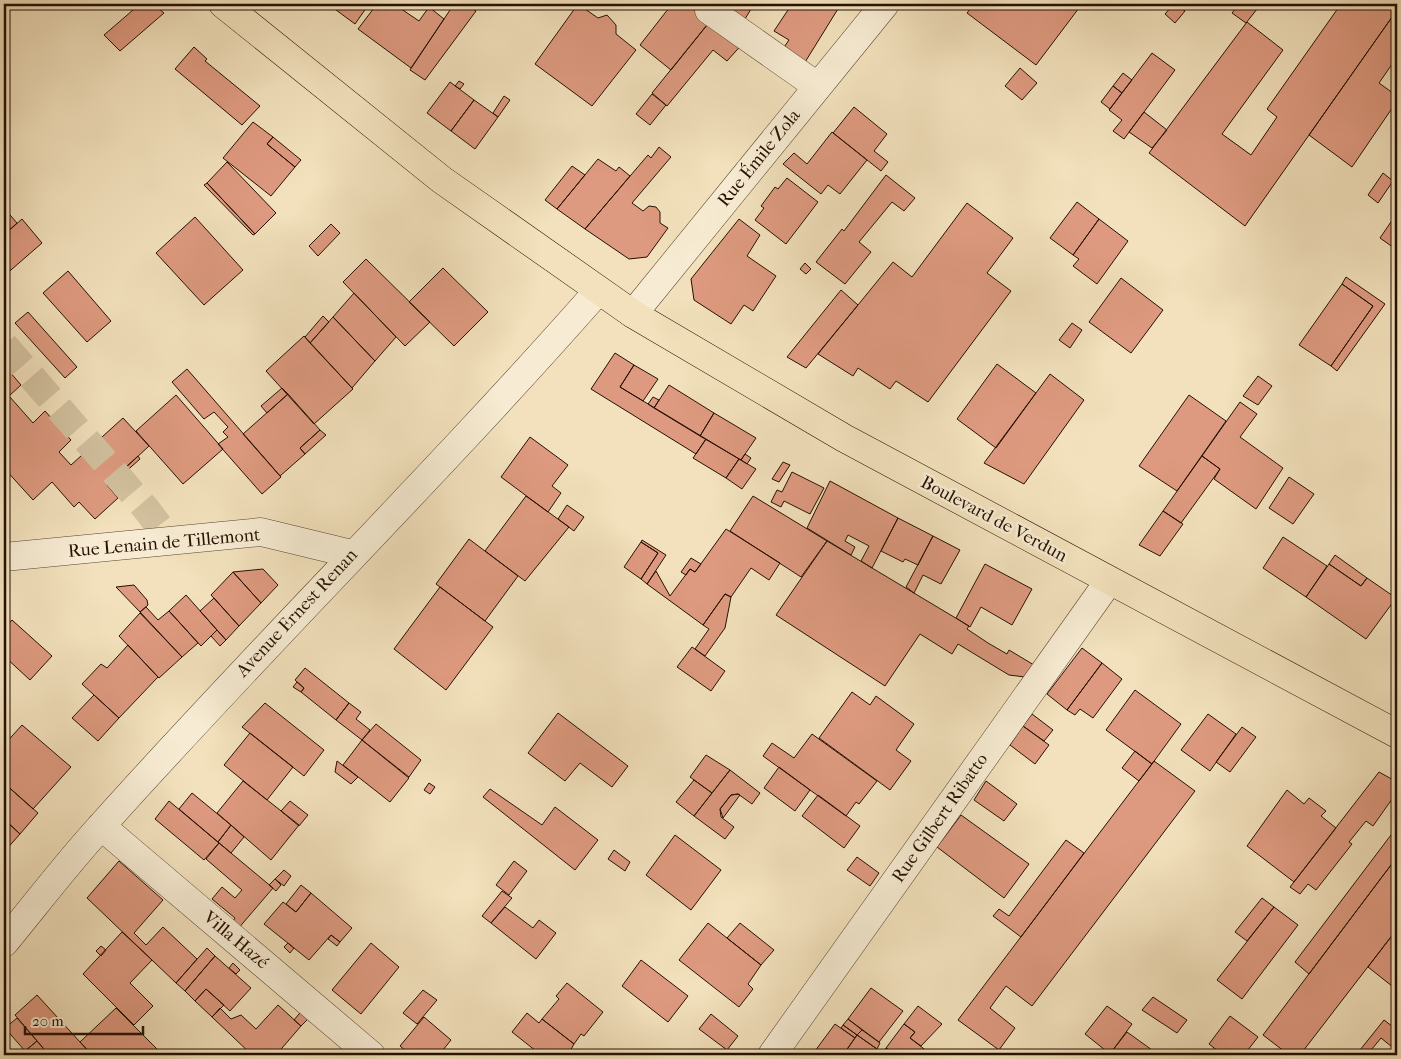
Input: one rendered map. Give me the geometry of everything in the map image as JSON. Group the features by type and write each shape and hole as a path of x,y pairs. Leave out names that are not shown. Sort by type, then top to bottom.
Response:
{"main road":[{"name":"Boulevard de Verdun","path":"223,4 442,180 633,314 844,438 1397,734"}],"street":[{"name":"Rue Émile Zola","path":"633,314 817,86 886,4"},
{"path":"709,10 817,86"},
{"name":"Avenue Ernest Renan","path":"4,943 101,826 352,554 416,490 598,291"},
{"name":"Rue Lenain de Tillemont","path":"4,557 261,532 352,554"},
{"name":"Rue Gilbert Ribatto","path":"772,1055 1109,581"},
{"name":"Villa Hazé","path":"101,826 371,1055"}],"building":[{"path":"4,4 17,4 8,12"},
{"path":"140,4 153,4 164,13 120,51 104,35"},
{"path":"328,4 369,4 355,24"},
{"path":"377,4 394,4 419,21 429,7 444,19 411,68 358,29"},
{"path":"454,4 465,4 476,11 425,80 410,70"},
{"path":"578,4 598,18 607,15 616,25 616,34 636,50 592,106 535,64"},
{"path":"672,4 685,4 711,20 671,70 640,45"},
{"path":"689,4 702,4 697,11 688,6"},
{"path":"708,4 754,4 742,24"},
{"path":"792,4 841,4 802,67 780,53 789,40 774,31"},
{"path":"974,4 1082,4 1036,65 967,13"},
{"path":"1174,4 1185,11 1175,23 1165,14"},
{"path":"1239,4 1261,4 1246,23 1232,13"},
{"path":"1341,4 1397,4 1397,10 1245,226 1149,153 1247,22 1283,50 1222,134 1251,155 1277,117 1267,109"},
{"path":"1397,10 1397,57 1379,83 1397,96 1397,101 1352,167 1309,135"},
{"path":"711,20 745,41 727,61 713,50 667,106 652,93"},
{"path":"194,47 207,59 205,61 260,106 242,125 175,69"},
{"path":"1152,53 1175,70 1124,139 1113,131 1122,120 1109,110"},
{"path":"1020,68 1037,83 1022,100 1005,86"},
{"path":"1123,73 1132,80 1122,93 1113,86"},
{"path":"459,81 464,84 460,89 455,86"},
{"path":"450,82 474,100 451,131 427,113"},
{"path":"1113,86 1122,93 1110,109 1101,102"},
{"path":"652,94 666,105 650,125 636,114"},
{"path":"504,96 510,100 498,117 493,113"},
{"path":"474,100 498,117 475,149 451,131"},
{"path":"854,107 887,134 874,151 888,162 881,171 833,133"},
{"path":"1144,112 1167,130 1152,148 1129,132"},
{"path":"253,122 273,137 267,144 295,167 271,196 223,158"},
{"path":"832,132 867,160 840,194 828,185 821,194 783,164 794,153 807,164"},
{"path":"273,137 301,160 295,167 267,144"},
{"path":"659,147 671,157 632,203 643,211 649,206 656,207 660,212 660,223 668,228 647,257 629,259 585,229 648,155 651,158"},
{"path":"598,159 616,171 619,167 630,176 585,229 557,209"},
{"path":"227,162 276,213 255,234 207,183"},
{"path":"572,166 585,175 557,209 545,200"},
{"path":"1383,173 1393,181 1378,203 1368,195"},
{"path":"886,175 915,198 904,211 892,202 859,242 871,252 845,284 816,262 842,229 844,231"},
{"path":"787,178 818,202 786,244 755,220 764,208 761,206 775,187 778,189"},
{"path":"207,183 255,234 253,235 204,185"},
{"path":"1077,202 1099,219 1073,255 1050,238"},
{"path":"967,203 1013,238 987,273 1011,291 928,402 896,381 890,389 858,368 853,376 818,354 893,262 912,277"},
{"path":"4,208 17,223 4,235"},
{"path":"1397,213 1397,250 1380,238"},
{"path":"195,217 243,270 204,305 156,253"},
{"path":"22,219 42,243 4,276 4,235"},
{"path":"739,219 760,235 747,256 776,276 753,311 744,305 731,324 694,300 691,279"},
{"path":"1099,219 1128,241 1097,284 1073,266 1079,259 1073,255"},
{"path":"331,224 340,233 318,256 309,246"},
{"path":"366,259 430,322 405,346 343,282"},
{"path":"805,263 811,269 806,274 800,269"},
{"path":"443,268 488,312 454,346 409,302"},
{"path":"68,271 111,321 87,342 43,293"},
{"path":"1346,277 1385,304 1337,371 1331,366 1373,306 1342,284"},
{"path":"1121,278 1163,310 1131,353 1089,322"},
{"path":"1342,284 1373,306 1331,366 1299,345"},
{"path":"841,290 858,305 806,368 787,357"},
{"path":"354,293 396,337 375,361 333,317"},
{"path":"28,312 77,367 65,378 15,323"},
{"path":"323,316 329,322 310,343 305,337"},
{"path":"333,317 375,361 352,388 310,343"},
{"path":"1072,323 1082,330 1070,348 1059,340"},
{"path":"304,336 353,389 314,424 266,371"},
{"path":"615,353 634,365 620,387 706,439 696,454 591,389"},
{"path":"997,364 1036,393 996,448 957,419"},
{"path":"4,365 21,385 9,396 33,423 45,411 71,440 59,452 71,465 123,418 149,446 107,485 118,498 95,519 79,502 74,507 52,482 33,500 4,468"},
{"path":"634,365 658,379 643,401 620,387"},
{"path":"187,369 281,477 262,494 218,444 228,437 223,432 228,427 214,412 204,419 172,382"},
{"path":"1050,374 1084,400 1024,484 984,463"},
{"path":"1258,376 1272,386 1258,405 1243,396"},
{"path":"669,385 714,413 700,436 654,408"},
{"path":"282,388 288,394 267,413 261,406"},
{"path":"288,394 320,430 300,448 305,454 280,476 243,434"},
{"path":"176,395 223,449 183,484 136,431"},
{"path":"1189,395 1226,421 1177,491 1139,466"},
{"path":"653,397 659,400 654,408 648,404"},
{"path":"1240,402 1257,414 1240,437 1283,468 1256,509 1214,479 1220,469 1202,456"},
{"path":"714,413 756,438 741,460 700,436"},
{"path":"320,430 326,435 305,454 300,448"},
{"path":"530,437 568,465 552,486 561,493 548,512 501,477"},
{"path":"706,439 739,459 726,478 693,458"},
{"path":"745,454 751,458 747,464 741,460"},
{"path":"138,456 140,459 114,482 112,480"},
{"path":"1202,456 1220,469 1181,523 1163,511"},
{"path":"739,459 756,469 742,489 726,478"},
{"path":"783,462 790,465 779,482 772,479"},
{"path":"792,472 824,488 810,514 784,501 781,507 771,502 777,490 782,492"},
{"path":"1289,477 1314,494 1293,524 1269,508"},
{"path":"830,481 898,518 872,568 861,561 869,546 848,535 845,541 855,547 851,555 807,528"},
{"path":"526,496 569,527 525,581 485,551"},
{"path":"753,496 827,541 801,577 730,531"},
{"path":"567,505 584,517 574,531 558,519"},
{"path":"1163,511 1183,524 1160,556 1139,545"},
{"path":"898,518 933,536 918,565 905,559 903,562 881,551"},
{"path":"726,529 780,563 769,580 751,568 731,597 725,594 703,625 647,584 656,571 670,596 690,569 695,572"},
{"path":"933,536 960,550 941,584 923,575 914,593 906,587"},
{"path":"1283,537 1327,566 1306,597 1263,568"},
{"path":"469,539 518,576 485,621 436,584"},
{"path":"642,540 666,555 647,584 641,579 658,553 641,542"},
{"path":"827,541 969,626 967,629 988,643 1007,654 1009,650 1034,665 1025,677 1009,675 958,644 952,654 920,634 885,686 776,615"},
{"path":"641,542 658,553 641,579 624,567"},
{"path":"1335,555 1367,578 1361,586 1329,564"},
{"path":"691,558 701,564 695,572 690,569 686,575 681,572"},
{"path":"985,564 1032,589 1012,625 981,607 970,627 956,618"},
{"path":"1329,564 1361,586 1367,578 1396,598 1366,639 1306,597"},
{"path":"263,569 278,585 261,603 233,572"},
{"path":"233,572 261,603 239,626 211,595"},
{"path":"134,585 147,600 148,605 140,612 116,587"},
{"path":"440,587 493,627 446,690 394,649"},
{"path":"725,594 731,597 725,628 705,656 695,649 709,629 703,625"},
{"path":"186,595 217,630 201,646 169,611"},
{"path":"214,598 239,626 226,640 200,611"},
{"path":"146,607 158,620 169,611 198,643 182,657 140,612"},
{"path":"140,613 182,657 159,678 119,636"},
{"path":"12,620 52,656 30,680 4,656 4,629"},
{"path":"217,630 226,640 220,646 211,636"},
{"path":"128,645 158,677 119,718 82,684 101,664 107,668"},
{"path":"692,647 725,671 711,691 677,667"},
{"path":"1082,648 1102,663 1067,710 1047,694"},
{"path":"1102,663 1122,679 1093,718 1080,709 1075,715 1067,710"},
{"path":"305,668 349,703 336,720 301,692 304,688 295,680"},
{"path":"297,682 304,688 301,692 293,687"},
{"path":"1135,690 1181,724 1152,764 1106,730"},
{"path":"852,692 870,705 876,696 914,724 896,750 911,761 890,790 819,738"},
{"path":"94,695 119,718 98,741 72,718"},
{"path":"265,703 324,750 304,776 242,727"},
{"path":"349,703 361,712 356,719 370,730 362,740 336,720"},
{"path":"558,713 628,766 612,787 580,763 565,781 528,753"},
{"path":"1032,714 1053,730 1044,741 1023,726"},
{"path":"1208,714 1236,734 1210,771 1181,750"},
{"path":"376,724 421,760 409,777 362,740"},
{"path":"22,725 71,767 33,809 4,783 4,745"},
{"path":"1023,726 1049,745 1035,764 1010,745"},
{"path":"1242,727 1256,737 1230,772 1216,762"},
{"path":"250,733 293,767 267,800 224,765"},
{"path":"812,734 877,781 859,804 856,802 846,816 763,756 772,743 794,758"},
{"path":"362,740 409,778 390,802 343,765"},
{"path":"1135,751 1152,764 1139,781 1122,768"},
{"path":"706,755 730,770 712,793 690,777"},
{"path":"337,761 358,777 351,784 335,772"},
{"path":"1154,761 1195,791 1032,1006 1006,986 990,1008 1015,1028 999,1050 958,1020"},
{"path":"779,767 810,790 795,811 764,788"},
{"path":"730,770 760,793 752,804 738,794 731,795 720,809 721,817 734,827 725,839 694,816"},
{"path":"1379,772 1397,782 1397,792 1373,826 1366,821 1349,842 1352,844 1316,890 1308,884 1300,894 1290,887"},
{"path":"694,780 712,793 694,816 676,802"},
{"path":"243,781 299,825 271,860 217,813"},
{"path":"986,781 1017,804 1004,821 974,800"},
{"path":"4,783 38,813 20,834 4,819"},
{"path":"429,783 435,787 430,794 424,790"},
{"path":"490,789 542,825 555,807 598,840 575,870 483,797"},
{"path":"1287,790 1304,804 1309,798 1326,811 1321,816 1336,828 1294,882 1247,846"},
{"path":"192,793 231,825 218,842 179,809"},
{"path":"731,795 740,795 723,818 720,809"},
{"path":"818,795 860,826 844,848 802,816"},
{"path":"169,801 219,843 204,860 155,819"},
{"path":"290,801 308,815 299,826 281,811"},
{"path":"961,815 1029,864 1004,898 937,847"},
{"path":"4,819 20,834 4,852"},
{"path":"231,825 244,837 231,853 218,842"},
{"path":"1397,827 1397,857 1309,974 1295,962"},
{"path":"675,835 721,870 691,910 646,875"},
{"path":"1066,840 1084,853 1021,937 993,916 999,909 1009,916"},
{"path":"219,843 273,888 237,930 231,924 235,918 212,899 222,887 235,898 242,890 206,859"},
{"path":"614,850 630,862 625,871 608,859"},
{"path":"857,857 879,873 870,886 847,870"},
{"path":"1397,857 1397,929 1300,1055 1289,1055 1263,1035"},
{"path":"119,861 163,900 134,933 146,945 163,927 197,959 176,983 87,898"},
{"path":"514,861 527,871 509,895 496,885"},
{"path":"284,870 291,876 284,886 275,879"},
{"path":"275,879 281,885 276,891 269,885"},
{"path":"301,885 311,893 296,912 286,904"},
{"path":"502,891 512,898 491,923 482,916"},
{"path":"311,893 352,928 340,942 331,935 309,960 264,924 283,902 296,912"},
{"path":"1262,898 1274,907 1247,941 1235,932"},
{"path":"505,907 533,928 539,920 556,933 536,959 491,923"},
{"path":"1274,907 1298,925 1242,999 1217,980"},
{"path":"708,923 761,965 748,984 753,989 739,1007 679,960"},
{"path":"740,923 774,950 761,965 727,938"},
{"path":"1397,929 1397,990 1368,967"},
{"path":"122,932 152,960 130,983 153,1006 134,1025 83,974"},
{"path":"331,935 340,942 337,946 328,939"},
{"path":"288,943 294,948 290,953 284,947"},
{"path":"371,943 399,967 361,1014 332,990"},
{"path":"101,946 106,950 101,956 96,951"},
{"path":"207,948 215,956 185,991 176,983"},
{"path":"215,956 251,988 230,1011 206,989 195,1001 185,991"},
{"path":"641,960 688,996 668,1022 622,986"},
{"path":"233,963 240,970 236,974 229,968"},
{"path":"567,983 603,1012 584,1036 581,1034 574,1044 542,1019 559,999 556,996"},
{"path":"871,988 903,1011 879,1042 848,1019"},
{"path":"206,989 224,1005 212,1017 195,1001"},
{"path":"423,990 437,1000 417,1024 403,1013"},
{"path":"37,995 92,1055 49,1055 15,1015"},
{"path":"1153,997 1187,1020 1177,1033 1142,1010"},
{"path":"278,1005 301,1026 276,1055 252,1055 212,1017 220,1008 231,1019 241,1015 256,1029"},
{"path":"918,1006 942,1024 921,1046 910,1038 915,1032 904,1024"},
{"path":"1107,1006 1132,1024 1110,1054 1085,1034"},
{"path":"116,1008 163,1055 92,1055 80,1042"},
{"path":"304,1008 312,1015 301,1026 294,1020"},
{"path":"527,1013 539,1023 542,1019 574,1044 568,1055 541,1055 512,1032"},
{"path":"711,1014 738,1036 727,1050 699,1029"},
{"path":"1230,1016 1258,1037 1244,1055 1223,1055 1209,1044"},
{"path":"424,1017 451,1040 439,1055 411,1055 400,1046"},
{"path":"17,1018 37,1041 25,1051 5,1028"},
{"path":"848,1019 862,1030 857,1035 843,1025"},
{"path":"1384,1020 1397,1030 1397,1051 1381,1038 1367,1055 1356,1055"},
{"path":"835,1024 855,1038 843,1055 812,1055"},
{"path":"904,1024 915,1032 910,1038 928,1052 925,1055 896,1055 886,1048"},
{"path":"843,1025 857,1035 855,1038 841,1028"},
{"path":"862,1030 880,1043 877,1049 857,1035"},
{"path":"1127,1032 1159,1055 1109,1055"},
{"path":"857,1035 877,1049 872,1055 843,1055"},
{"path":"37,1041 49,1055 28,1055 25,1051"},
{"path":"886,1048 896,1055 882,1053"}],"tunnel":[{"path":"4,345 147,510 171,542"}]}
